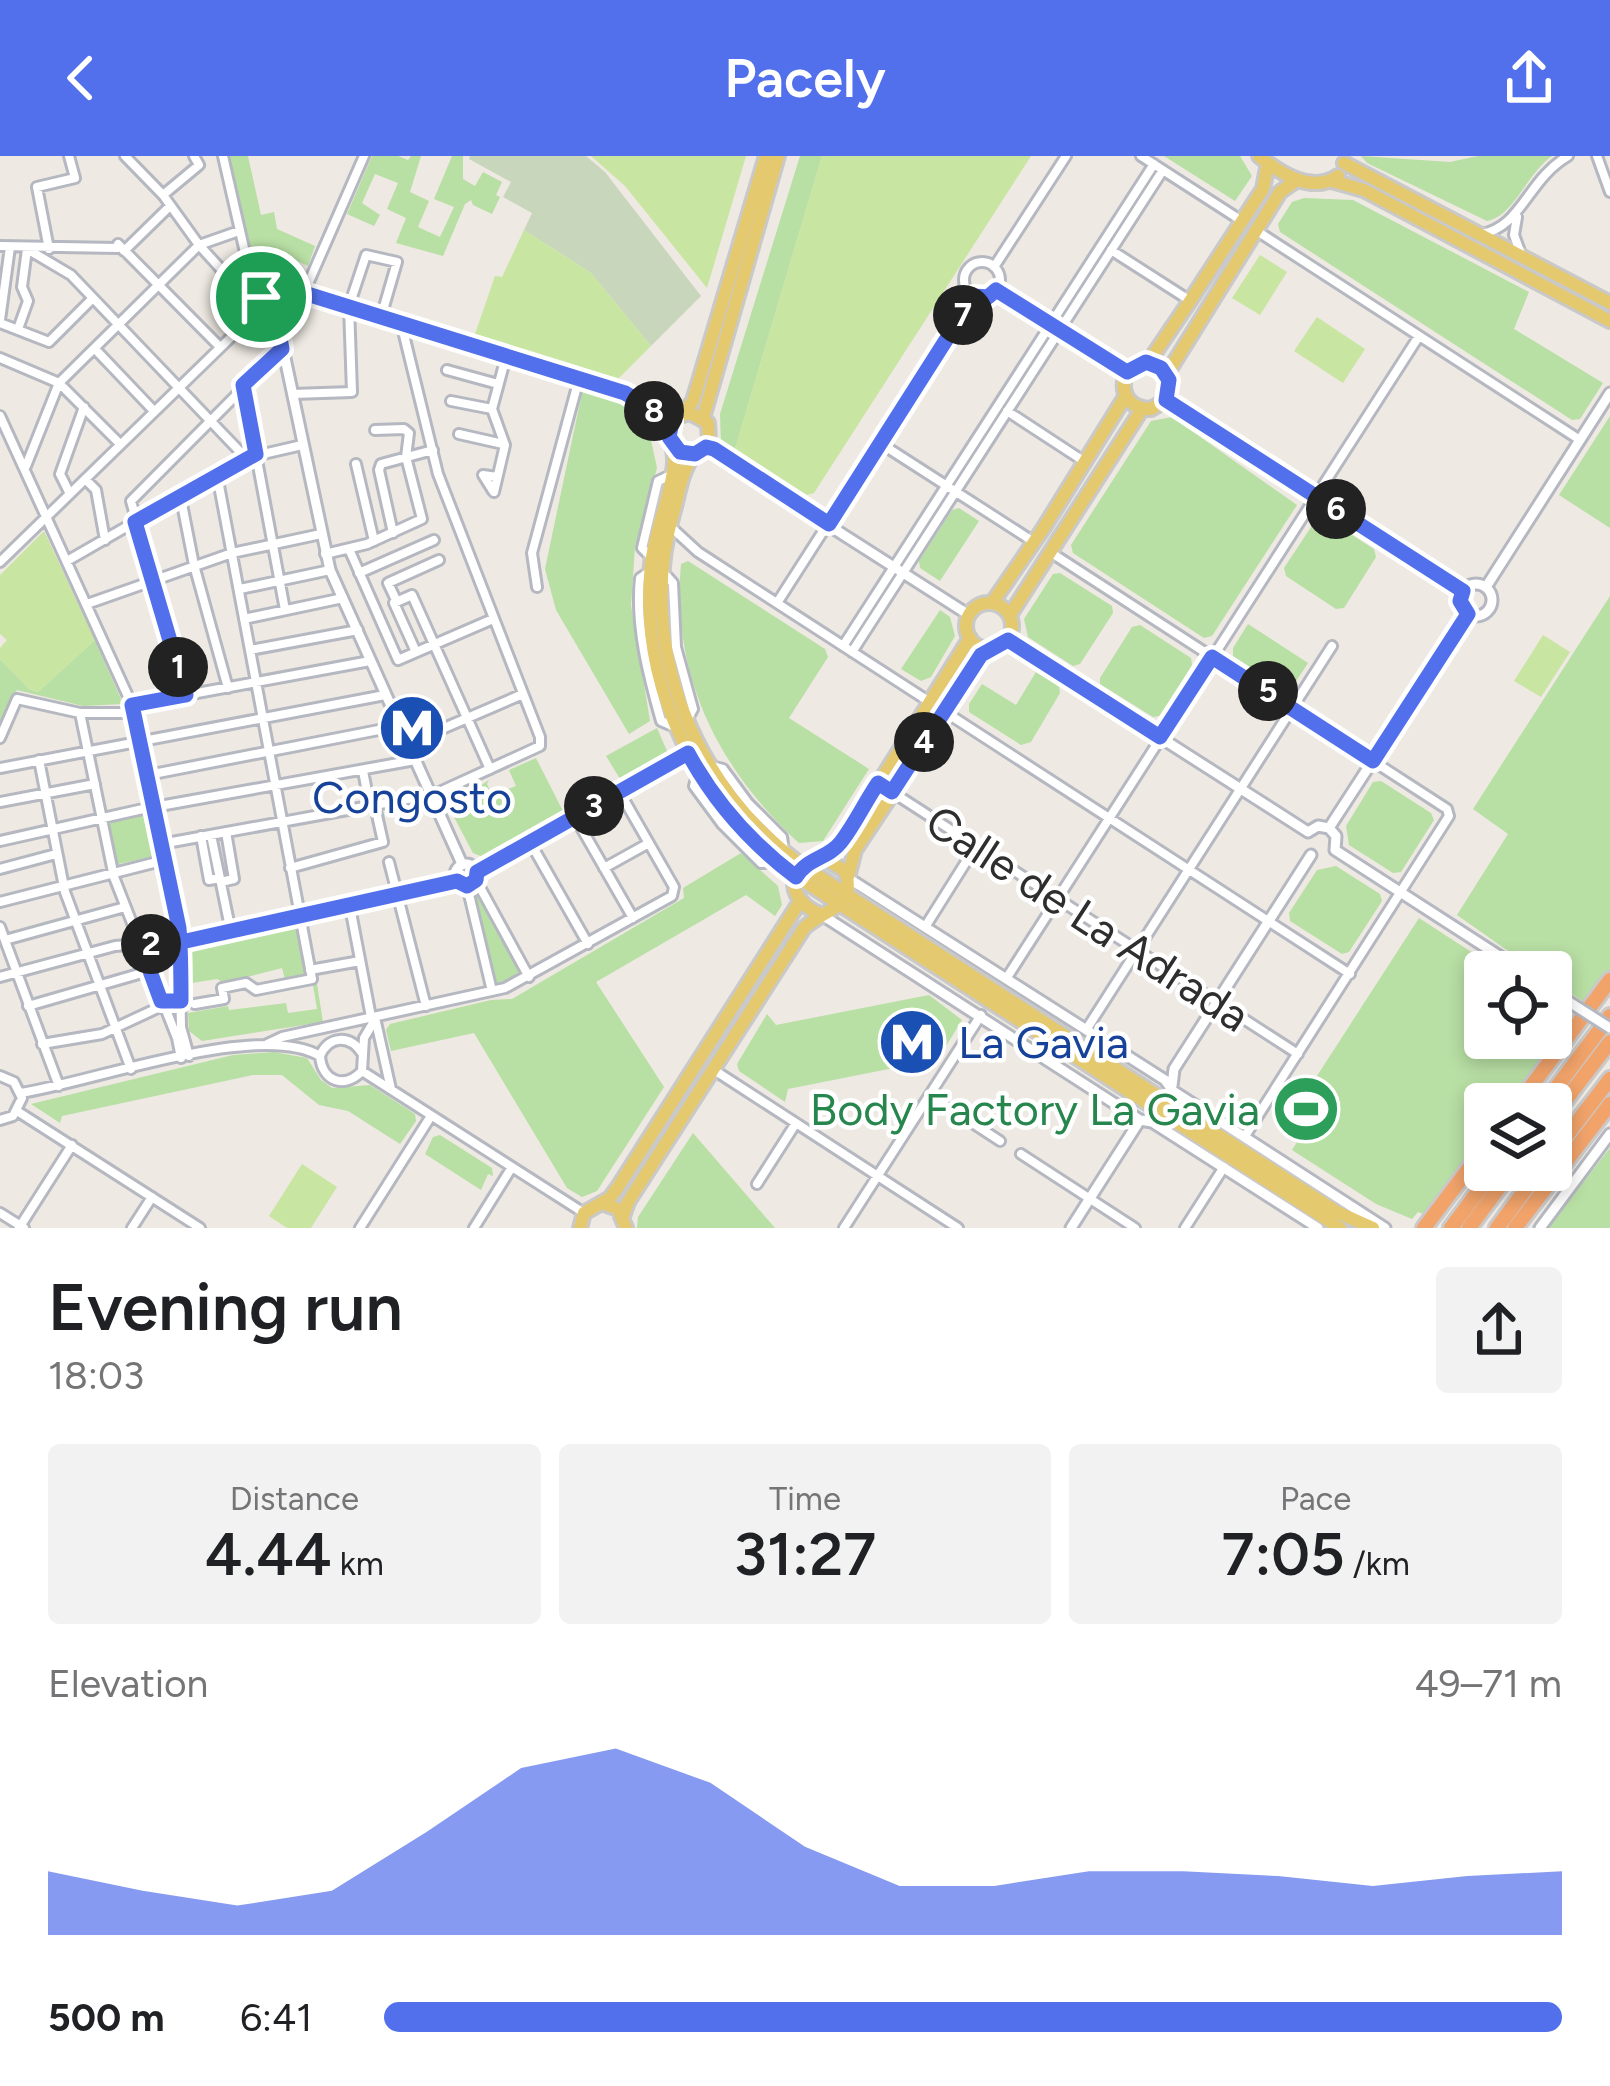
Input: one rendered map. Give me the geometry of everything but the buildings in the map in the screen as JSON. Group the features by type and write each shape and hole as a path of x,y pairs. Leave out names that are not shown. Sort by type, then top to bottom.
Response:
{"highway":[{"path":"1533,1083 1610,980"},
{"path":"1560,1083 1610,1016"},
{"path":"1572,1092 1610,1042"},
{"path":"1572,1129 1610,1079"},
{"path":"1515,1228 1610,1104"},
{"path":"1424,1228 1464,1176"},
{"path":"1451,1228 1478,1191"},
{"path":"1469,1228 1497,1191"},
{"path":"1497,1228 1524,1191"}],"main road":[{"path":"766,156 695,395 677,418 670,442 674,462 657,565 653,649 681,724 724,809 799,872 1139,1092 1224,1167 1318,1228"},
{"path":"657,565 686,467 710,428 704,418 778,156"},
{"path":"1263,159 1297,180 1332,181 1364,190 1610,321"},
{"path":"992,603 1125,397 1127,372 1146,362 1265,185 1263,159"},
{"path":"1332,181 1344,160 1610,303"},
{"path":"1166,374 1280,192 1297,180"},
{"path":"278,306 291,394 331,570 462,864"},
{"path":"1125,397 1142,409 1166,400 1170,387 1166,374 1146,362"},
{"path":"1486,587 1610,393"},
{"path":"624,1222 628,1202 804,928 844,900 853,853 988,649 1008,640 1010,615 1142,409"},
{"path":"677,418 704,418"},
{"path":"670,442 680,452 700,450 829,524 969,615"},
{"path":"1476,584 1486,587 1492,607 1478,617 1468,614 1460,601 1463,591 1476,584"},
{"path":"988,649 970,638 969,615 978,605 992,603 1010,615"},
{"path":"1329,828 1468,614"},
{"path":"970,638 840,845 799,872 794,890 800,903 981,1015 1158,1107 1348,1219 1373,1228"},
{"path":"1008,640 1308,832"},
{"path":"681,724 688,753 704,769"},
{"path":"1318,826 1329,828 1336,836 1335,850 1324,858 1311,855 1304,844 1308,832 1318,826"},
{"path":"1335,850 1491,951"},
{"path":"1071,1228 1158,1107 1174,1070 1311,855"},
{"path":"824,858 840,865 848,878 1159,1077"},
{"path":"462,864 471,864 469,880 455,871 462,864"},
{"path":"582,1221 618,1187 800,903"},
{"path":"1572,1004 1610,1028"},
{"path":"1139,1092 1174,1070"},
{"path":"1158,1107 1159,1077"},
{"path":"1139,1092 1340,1228"},
{"path":"1158,1107 1245,1136 1385,1228"},
{"path":"1540,1228 1610,1134"},
{"path":"602,1203 611,1205 624,1222"}],"street":[{"path":"49,249 37,187 75,178 69,156"},
{"path":"125,156 240,289 278,306 304,293 364,156"},
{"path":"223,156 259,298"},
{"path":"994,267 1066,156"},
{"path":"1141,156 1241,220"},
{"path":"1479,234 1501,229 1536,181 1568,156"},
{"path":"1597,156 1610,192"},
{"path":"163,195 196,161"},
{"path":"1054,328 1111,250 1158,167"},
{"path":"848,649 1158,167"},
{"path":"93,298 49,342 0,322 5,247 121,247 170,206"},
{"path":"1520,208 1514,235 1522,256"},
{"path":"1256,230 1580,440"},
{"path":"26,469 59,383 199,245 239,231"},
{"path":"121,247 220,346"},
{"path":"27,249 71,275 251,456"},
{"path":"18,329 28,301 22,287 27,249"},
{"path":"1111,250 1190,301"},
{"path":"291,394 352,392 349,306 366,255 398,262 381,317"},
{"path":"980,262 994,267 999,276 996,290 988,297 974,296 965,286 967,270 980,262"},
{"path":"0,562 220,346 259,298 273,290 278,306"},
{"path":"996,290 1127,372"},
{"path":"304,293 625,393 677,418"},
{"path":"777,603 974,296"},
{"path":"161,844 430,794 540,744 433,450 404,335 406,326"},
{"path":"1006,979 1419,336"},
{"path":"95,349 154,411"},
{"path":"186,695 131,501 282,349"},
{"path":"497,477 505,445 492,409 506,357"},
{"path":"0,358 59,383 121,444"},
{"path":"447,370 498,384"},
{"path":"537,587 530,565 532,553 579,379"},
{"path":"243,385 251,456 275,544 285,610"},
{"path":"1166,400 1463,591"},
{"path":"451,401 492,409"},
{"path":"70,494 60,474 84,407"},
{"path":"1002,408 1086,463"},
{"path":"2,421 133,709 180,942 185,1057"},
{"path":"326,554 374,541 422,519 406,458 407,430 375,430"},
{"path":"459,434 505,445"},
{"path":"880,443 1034,542"},
{"path":"67,561 251,456 302,445"},
{"path":"393,532 381,464 433,450"},
{"path":"356,464 374,541"},
{"path":"195,1004 224,999 222,988 246,983 256,990 311,980 217,475"},
{"path":"85,479 96,490 105,540"},
{"path":"180,494 228,688"},
{"path":"670,522 675,535 694,550 1350,974"},
{"path":"87,604 194,565 321,535"},
{"path":"359,573 434,540"},
{"path":"349,549 398,659 493,620"},
{"path":"681,724 693,709 676,647 672,580 657,565 678,549 694,550"},
{"path":"1048,551 1447,808 1449,816 1245,1136"},
{"path":"416,652 388,583 439,560"},
{"path":"240,589 331,570"},
{"path":"395,601 412,595 490,769"},
{"path":"244,619 344,597"},
{"path":"250,650 358,630"},
{"path":"1086,1030 1332,646"},
{"path":"0,738 17,699 80,713 133,709 370,661"},
{"path":"407,744 523,694"},
{"path":"0,768 385,695"},
{"path":"80,713 113,874 185,1057"},
{"path":"148,776 399,726"},
{"path":"0,977 88,953 180,942 469,880 688,753"},
{"path":"39,760 63,886 131,1069"},
{"path":"0,839 415,760"},
{"path":"704,769 722,767 748,803 782,837 780,857"},
{"path":"290,868 383,842 363,771"},
{"name":"Calle de La Adrada","path":"878,783 1298,1054"},
{"path":"0,802 95,784"},
{"path":"267,1044 492,991 529,977 672,896 674,887 620,791"},
{"path":"575,817 633,918"},
{"path":"220,880 234,879 226,832"},
{"path":"206,836 231,932"},
{"path":"530,842 588,944"},
{"path":"604,868 649,843"},
{"path":"925,927 976,846"},
{"path":"0,869 57,854"},
{"path":"0,902 165,860"},
{"path":"389,862 426,1006"},
{"path":"469,880 529,977"},
{"path":"469,880 492,991"},
{"path":"5,940 125,907"},
{"path":"350,907 392,1090"},
{"path":"0,927 59,1086"},
{"path":"310,970 360,961"},
{"path":"28,1006 149,971"},
{"path":"42,1044 97,1036 162,1003 181,1001"},
{"path":"844,1228 981,1015"},
{"path":"373,1020 362,1071 348,1082 336,1081 323,1070 320,1056 330,1042 373,1020"},
{"path":"177,1039 181,1027"},
{"path":"343,1039 356,1044 363,1054"},
{"path":"21,1093 267,1044 299,1047 320,1056"},
{"path":"714,1070 958,1228"},
{"path":"362,1071 512,1167 582,1221"},
{"path":"0,1076 14,1082 21,1093 17,1111 0,1120"},
{"path":"931,1096 1000,1141"},
{"path":"17,1111 200,1228"},
{"path":"360,1228 431,1116"},
{"path":"757,1184 796,1123"},
{"path":"0,1213 21,1227 72,1145"},
{"path":"1021,1154 1135,1228"},
{"path":"474,1228 512,1167"},
{"path":"1185,1228 1224,1167"},
{"path":"132,1228 152,1197"}],"green space":[{"path":"223,156 248,156 261,215 274,212 277,229 315,246 308,266 273,250 272,285 256,289"},
{"path":"372,156 408,160 421,156 410,192 429,201 418,227 440,237 454,207 434,199 452,156 463,156 463,179 475,186 483,172 502,182 496,195 500,197 492,214 471,200 465,204 443,256 396,243 406,218 387,209 398,183 375,174 362,203 380,215 374,226 347,214"},
{"path":"470,156 586,156 605,172 701,296 651,346 591,273 524,230 532,213 503,197 511,182"},
{"path":"591,156 746,156 707,288 625,186"},
{"path":"800,156 822,156 735,449 729,450 721,445 720,414"},
{"path":"822,156 1031,156 814,493 807,495 735,449"},
{"path":"1164,156 1240,156 1252,176 1235,201"},
{"path":"1361,156 1450,162 1478,156 1552,156 1505,211 1487,221"},
{"path":"1304,198 1353,200 1529,292 1514,329 1603,383 1580,419 1572,420 1280,232 1278,224 1292,202"},
{"path":"524,230 591,273 651,346 616,381 473,340 495,276 502,277"},
{"path":"1260,255 1287,272 1260,315 1232,298"},
{"path":"1317,317 1365,349 1343,383 1294,351"},
{"path":"583,388 645,412 657,468 635,547 631,605 650,721 629,734 556,610 545,569"},
{"path":"1610,416 1610,528 1559,495"},
{"path":"1172,417 1297,505 1212,636 1204,638 1073,553 1071,545 1151,421"},
{"path":"959,508 979,521 940,581 920,568 919,561 952,510"},
{"path":"1324,517 1374,549 1376,557 1344,608 1336,609 1286,576 1284,568 1317,518"},
{"path":"44,531 95,640 38,692 29,689 0,659 0,648 7,640 0,634 0,575"},
{"path":"688,561 825,649 828,657 789,718 869,769 823,841 799,843 771,815 745,784 706,718 684,644 681,564"},
{"path":"1060,573 1112,606 1113,613 1080,664 1073,666 1028,637 1024,619 1053,574"},
{"path":"1610,596 1610,969 1585,1003 1572,994 1572,951 1508,951 1457,915 1508,834 1473,809"},
{"path":"940,610 950,617 955,636 931,677 921,681 901,669"},
{"path":"1248,624 1308,663 1291,689 1233,656"},
{"path":"1140,625 1191,658 1192,665 1160,716 1153,717 1100,684 1132,627"},
{"path":"1543,635 1570,652 1541,697 1514,681"},
{"path":"95,640 123,704 83,706 17,690 0,727 0,659 29,689 38,692"},
{"path":"1036,672 1059,686 1060,693 1031,742 1021,745 969,712 982,684 1016,705"},
{"path":"657,728 667,751 665,758 622,782 606,756"},
{"path":"536,758 565,815 488,859 473,853 446,802 453,799 459,809 479,801 475,789 489,780 492,795 516,786 509,770"},
{"path":"1381,781 1431,813 1434,820 1401,872 1393,873 1349,845 1346,826 1373,782"},
{"path":"146,813 156,856 118,864 109,822"},
{"path":"741,853 778,886 782,905 775,916 746,895 596,982 664,1087 597,1191 582,1197 567,1188 474,1033 391,1051 386,1030 390,1024 512,999 684,898 683,888"},
{"path":"1336,866 1380,894 1382,901 1349,952 1342,954 1290,921 1289,913 1317,870"},
{"path":"476,887 521,972 498,984 471,889"},
{"path":"1419,918 1470,951 1464,951 1464,1059 1543,1059 1526,1083 1464,1083 1464,1162 1425,1215 1418,1212 1412,1219 1376,1204 1292,1150 1331,1090 1315,1079"},
{"path":"296,928 305,974 285,979 282,968 224,983 217,979 192,983 191,948"},
{"path":"317,984 323,1022 202,1041 189,1031 188,1013 228,1006 229,1010 286,1003 288,1013 317,1009 313,985"},
{"path":"929,995 962,1020 932,1069 929,1061 788,1089 785,1102 739,1071 737,1064 767,1014 776,1025"},
{"path":"274,1052 307,1058 332,1088 370,1085 415,1114 416,1121 400,1144 348,1111 319,1105 282,1075 253,1075 62,1116 60,1123 31,1104 233,1055"},
{"path":"693,1133 775,1228 637,1228 638,1217"},
{"path":"440,1135 492,1168 493,1176 488,1174 481,1190 425,1154 433,1137"},
{"path":"1610,1148 1610,1228 1547,1228"},
{"path":"302,1164 337,1187 311,1228 287,1228 269,1216"}],"place":[{"name":"Congosto","path":"412,728"},
{"name":"La Gavia","path":"912,1042"},
{"name":"Body Factory La Gavia","path":"1306,1109"}],"route":[{"path":"261,297 264,310 275,312 282,349 243,385 256,454 135,522 186,695 132,705 179,928 180,942 182,956 181,1001 167,1003 161,1001 140,944 180,942 273,924 457,881 467,886 476,880 477,872 688,753 724,809 796,877 802,866 824,858 840,845 878,783 892,792 981,655 1008,640 1160,737 1212,657 1373,761 1468,614 1460,601 1463,591 1166,400 1169,380 1161,368 1146,362 1127,372 996,290 988,297 974,296 829,524 714,449 680,452 669,437 672,422 625,393 304,293 285,301 273,290 261,297"}]}
